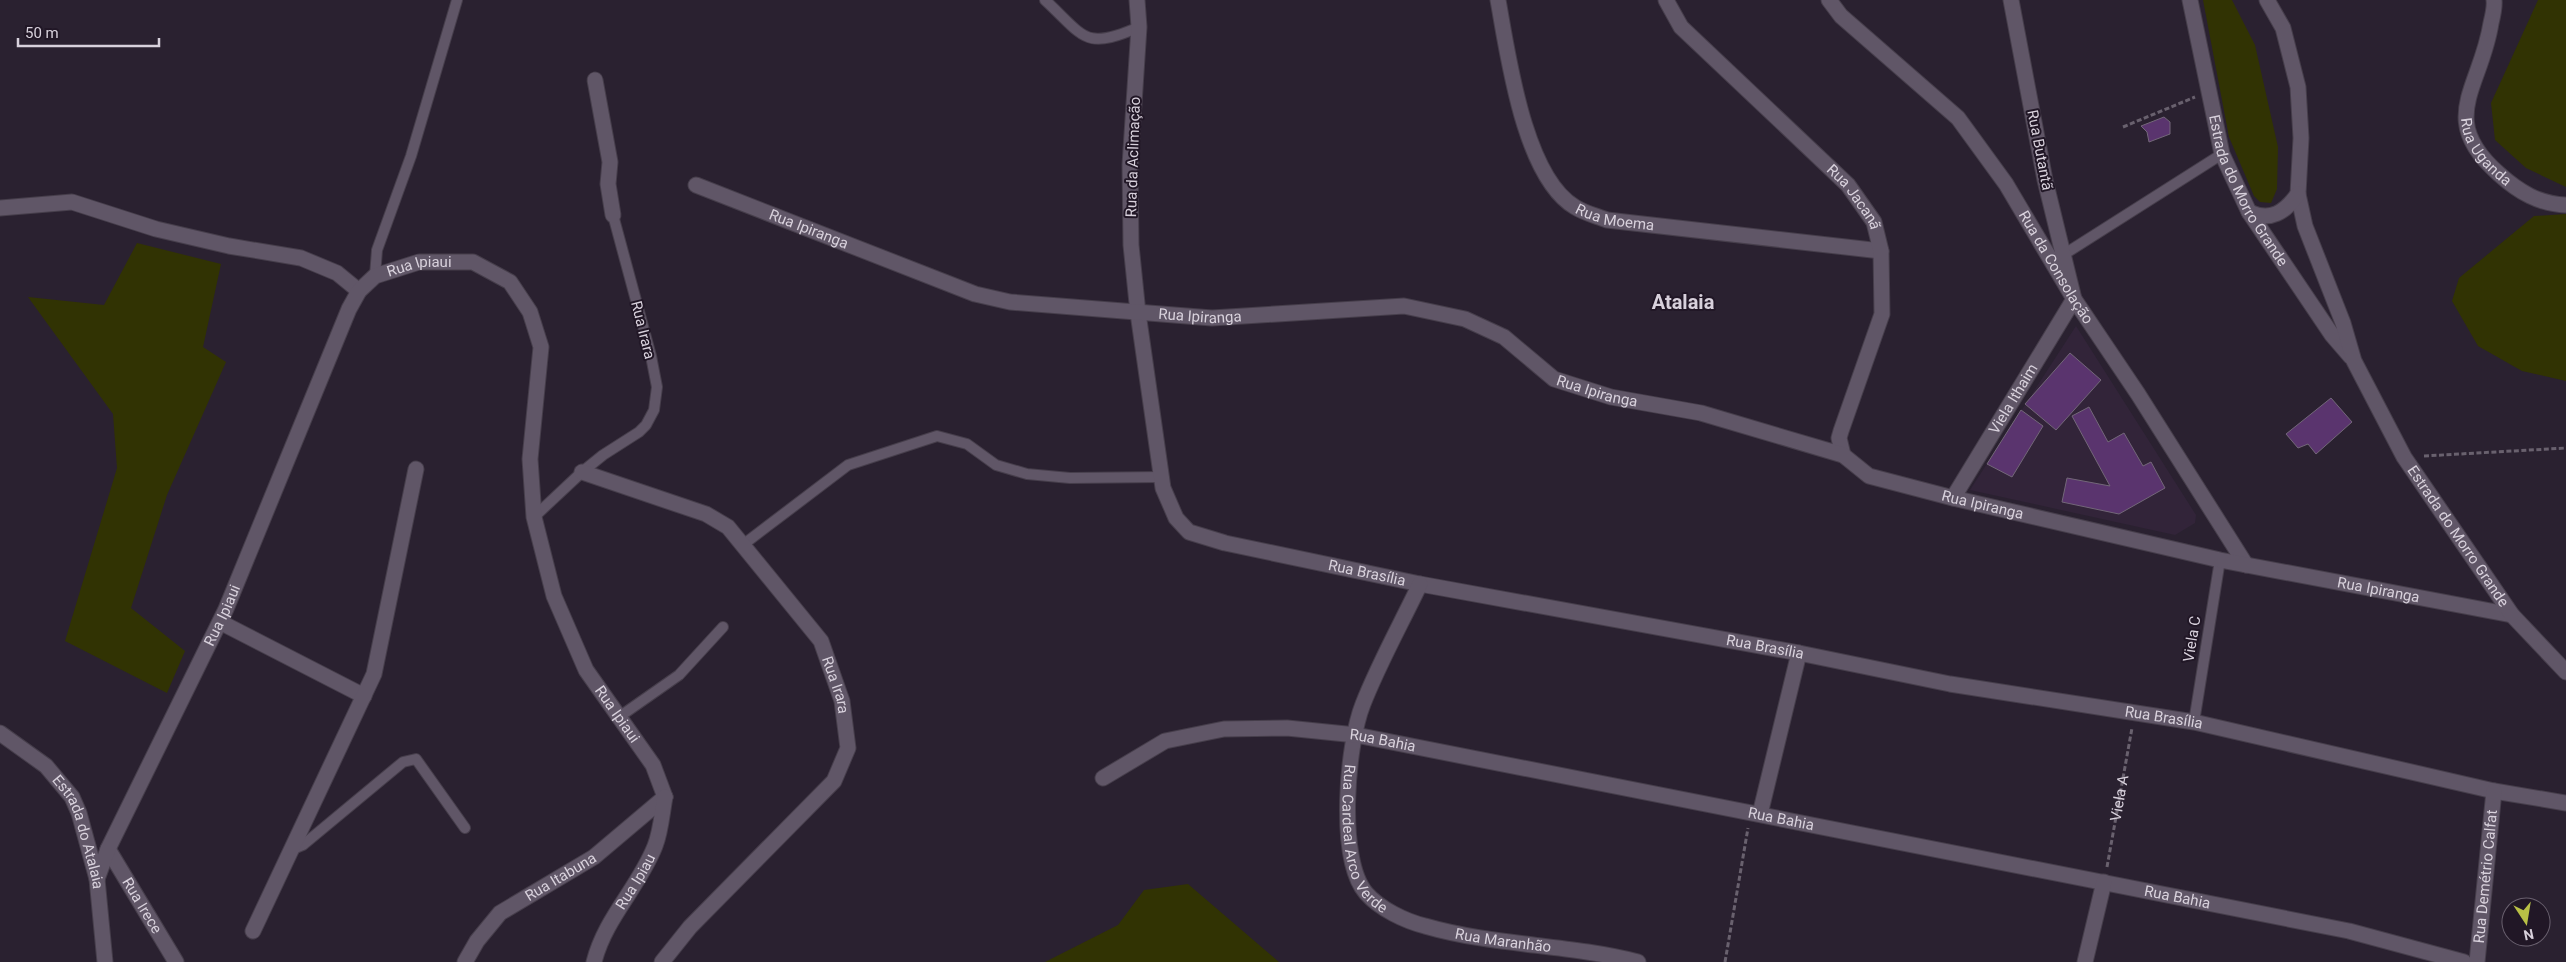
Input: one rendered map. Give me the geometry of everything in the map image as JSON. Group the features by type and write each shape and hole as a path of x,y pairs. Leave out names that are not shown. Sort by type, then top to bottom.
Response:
{"street":[{"name":"Rua da Aclimação","path":"1137,0 1140,27 1130,165 1131,245 1138,313"},
{"name":"Rua Moema","path":"1498,0 1512,80 1534,151 1552,186 1574,207 1607,220 1881,251"},
{"name":"Rua Jacanã","path":"1666,0 1681,26 1848,185 1874,222 1881,251 1882,314 1839,438 1843,455"},
{"name":"Rua da Consolação","path":"1829,0 1841,16 1958,118 2006,184 2074,300 2138,394 2246,565"},
{"name":"Rua Butantã","path":"2011,0 2045,180 2074,300"},
{"name":"Estrada do Morro Grande","path":"2190,0 2222,154 2249,212 2332,335 2354,361"},
{"name":"Estrada do Morro Grande","path":"2266,0 2283,28 2298,87 2301,138 2298,194 2305,226 2343,323 2354,361 2404,457 2512,615 2566,672"},
{"name":"Rua Uganda","path":"2494,0 2488,44 2470,93 2465,116 2468,137 2487,164 2517,191 2550,204 2566,206"},
{"path":"595,80 610,162 608,184 613,216"},
{"name":"Rua Ipiranga","path":"696,185 975,294 1010,302 1212,318 1404,306 1466,319 1504,337 1554,379 1610,397 1701,413 1843,455 1869,476 1953,498 2220,560 2512,615"},
{"path":"2249,212 2258,216 2271,216 2288,208 2298,194"},
{"path":"0,208 72,202 156,229 229,246 301,258 337,273 359,291"},
{"name":"Rua Ipiaui","path":"97,879 108,849 220,622 349,309 359,291 374,276 419,262 472,262 510,282 530,312 541,347 530,459 534,517 554,596 586,670 653,765 665,797"},
{"name":"Viela Ithaim","path":"1953,498 2074,300"},
{"name":"Rua Brasília","path":"1138,313 1161,477 1176,518 1189,532 1225,543 1420,584 1799,653 1950,684 2194,722 2494,791 2566,804"},
{"path":"253,931 374,674 416,469"},
{"name":"Rua Irara","path":"582,472 706,514 728,527 744,544 821,641 842,700 848,748 834,781 690,927 662,962"},
{"name":"Rua Cardeal Arco Verde","path":"1400,916 1382,906 1365,892 1355,867 1348,830 1346,794 1349,760 1362,706 1420,584"},
{"path":"220,622 364,696"},
{"path":"1755,813 1799,653"},
{"name":"Rua Bahia","path":"1103,778 1165,741 1224,729 1287,728 1356,735 2349,931 2464,962"},
{"name":"Estrada do Atalaia","path":"0,733 46,766 72,797 79,813 97,879 104,962"},
{"name":"Rua Demétrio Calfat","path":"2476,962 2494,791"},
{"name":"Rua Itabuna","path":"465,962 477,941 500,913 594,857 665,797"},
{"name":"Rua Ipiau","path":"594,962 598,947 615,913 633,887 655,846 665,797"},
{"name":"Rua Irece","path":"108,849 176,962"},
{"path":"2085,962 2104,882"},
{"name":"Rua Maranhão","path":"1400,916 1424,926 1466,935 1638,962"}],"lane":[{"path":"374,276 376,250 411,156 457,0"},
{"path":"1045,0 1080,33 1096,40 1112,39 1140,27"},
{"path":"2063,255 2222,154"},
{"name":"Rua Irara","path":"534,517 582,472 639,432 646,425 654,410 657,387 613,216"},
{"path":"744,544 848,465 937,436 967,444 996,465 1027,474 1084,478 1161,477"},
{"name":"Viela C","path":"2194,722 2220,560"},
{"path":"619,717 679,675 723,627"},
{"path":"291,850 304,845 403,762 416,760 465,828"}],"path":[{"path":"2123,127 2209,91"},
{"path":"2404,457 2566,448"},
{"name":"Viela A","path":"2104,882 2135,713"},
{"path":"1725,962 1755,813"}],"shaded area":[{"path":"2203,0 2232,0 2255,45 2278,147 2277,189 2271,203 2260,202 2254,196 2229,137"},
{"path":"2538,0 2566,0 2566,187 2526,168 2495,140 2491,103"},
{"path":"2566,214 2566,381 2522,371 2478,346 2452,301 2459,278 2534,216"},
{"path":"137,243 221,264 203,347 226,362 167,495 131,608 185,651 167,693 65,641 117,468 113,414 28,297 104,305"},
{"path":"2076,326 2196,515 2195,523 2175,535 1970,490"},
{"path":"1188,884 1279,962 1045,962 1118,925 1144,890"}],"building":[{"path":"2164,117 2170,122 2170,134 2149,142 2147,132 2141,126"},
{"path":"2070,353 2101,380 2056,430 2025,404"},
{"path":"2331,398 2352,422 2316,454 2308,444 2298,448 2286,434"},
{"path":"2089,407 2108,442 2124,433 2143,466 2151,462 2165,488 2119,514 2062,502 2067,478 2110,486 2072,416"},
{"path":"2021,410 2043,426 2012,477 1987,464"}],"district":[{"name":"Atalaia","path":"1683,302"}]}
